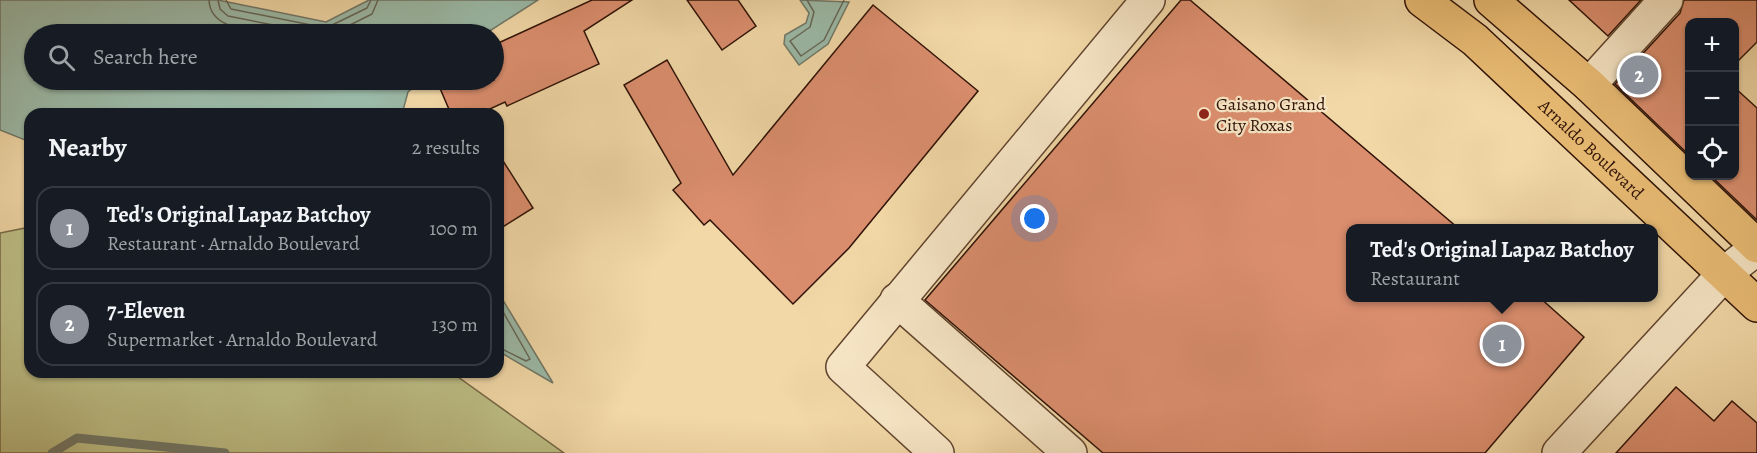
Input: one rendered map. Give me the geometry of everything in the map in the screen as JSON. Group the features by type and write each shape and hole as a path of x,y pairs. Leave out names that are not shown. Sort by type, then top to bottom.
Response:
{"highway":[{"name":"Arnaldo Boulevard","path":"1422,0 1475,40 1757,305"},
{"path":"1491,0 1589,85 1757,247"}],"lane":[{"path":"937,453 843,367 1148,0"},
{"path":"1589,85 1666,0"},
{"path":"1558,453 1725,273 1757,247"},
{"path":"897,300 1070,453"}],"green space":[{"path":"24,228 24,378 459,378 564,453 0,453 0,233"}],"water":[{"path":"0,0 218,0 326,22 369,0 538,0 501,24 24,24 24,90 410,90 404,108 24,108 24,140 0,130"},
{"path":"800,0 849,2 828,44 799,65 784,44 785,35 806,23 809,13"},
{"path":"504,302 553,383 504,354"}],"building":[{"path":"592,0 632,0 584,31 599,64 507,106 505,102 492,108 448,108 441,90 504,90 504,40"},
{"path":"687,0 738,0 756,26 722,50"},
{"name":"Gaisano Grand City Roxas","path":"1181,0 1190,0 1453,224 1346,224 1346,302 1545,302 1584,337 1485,453 1103,453 925,300"},
{"path":"1569,0 1641,0 1608,36"},
{"path":"1684,0 1757,0 1757,42 1739,60 1739,18 1685,18 1685,151 1615,84 1680,13"},
{"path":"873,5 978,91 849,248 793,304 710,220 704,225 673,190 681,183 624,85 667,60 733,175"},
{"path":"1739,92 1757,108 1757,220 1715,180 1739,180"},
{"path":"504,162 533,208 504,226"},
{"path":"1676,387 1714,421 1732,401 1757,423 1757,453 1616,453"}],"waterway":[{"path":"52,453 77,438 225,453"}],"place":[{"name":"7-Eleven","path":"1639,75"},
{"name":"Gaisano Grand City Roxas","path":"1204,114"},
{"name":"Ted's Original Lapaz Batchoy","path":"1502,344"}]}
